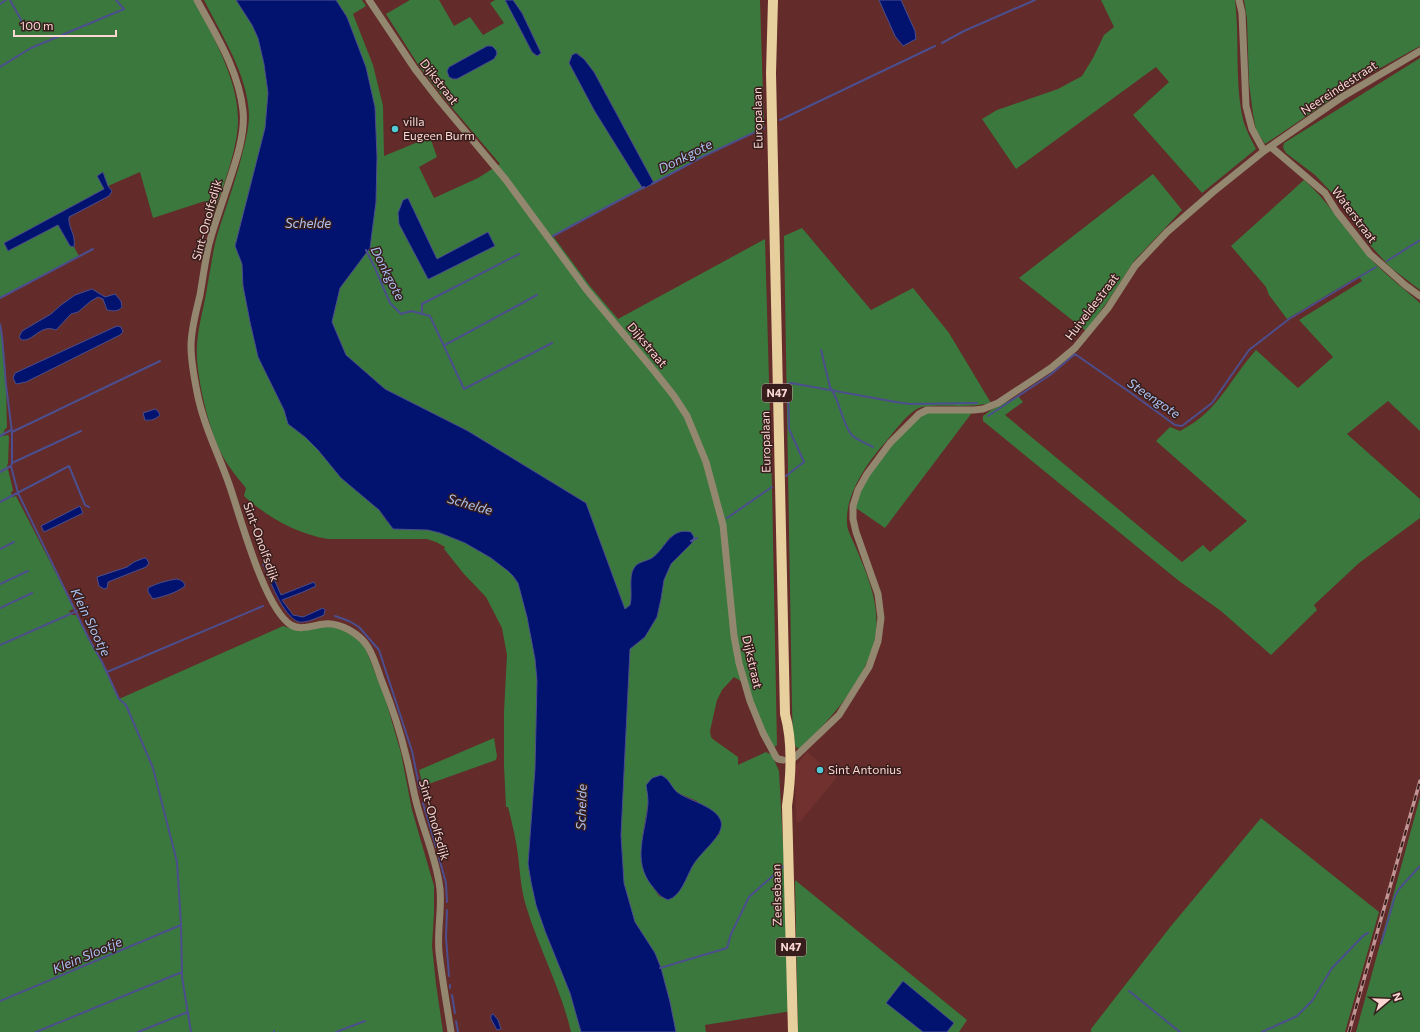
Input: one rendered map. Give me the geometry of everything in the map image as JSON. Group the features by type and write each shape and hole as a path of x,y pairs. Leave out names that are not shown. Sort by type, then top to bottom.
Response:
{"main road":[{"name":"Europalaan","path":"768,0 768,57 770,73"},
{"name":"Europalaan","path":"773,0 770,73 785,714"},
{"name":"Zeelsebaan","path":"785,714 783,722 786,760 783,784 787,806 793,1032"}],"street":[{"name":"Sint-Onolfsdijk","path":"197,0 226,55 237,82 244,115 242,135 235,163 209,245 192,332 192,363 203,421 228,482 256,565 279,612 286,621 294,627 304,628 328,623 347,629 363,640 372,656 388,698 405,752 418,809 436,866 440,888 439,950 445,1001 451,1032"},
{"name":"Dijkstraat","path":"369,0 415,69 506,180 586,289 655,372 674,396 687,416 706,462 723,525 726,540 734,636 739,663 750,701 763,733 776,757 778,759 786,760"},
{"path":"1239,0 1242,13 1246,106 1252,129 1264,151"},
{"name":"Neereindestraat","path":"1271,147 1342,97 1420,51"},
{"name":"Huiveldestraat","path":"786,760 795,757 839,715 869,667 878,641 881,618 878,594 856,532 853,519 853,506 858,490 867,474 890,443 919,414 927,410 983,409 1003,400 1051,368 1076,348 1108,308 1135,266 1167,232 1213,192 1271,147"},
{"name":"Waterstraat","path":"1271,147 1325,193 1337,212 1370,254 1405,285 1420,296"}],"shaded area":[{"path":"807,752 837,777 799,823 796,821 795,767"}],"green space":[{"path":"0,0 195,0 229,73 237,104 238,120 235,146 231,161 208,231 205,201 153,218 140,172 108,186 103,172 104,189 4,243 8,251 58,225 70,246 74,247 79,256 0,298"},
{"path":"204,0 236,0 252,25 258,38 264,64 268,93 265,128 235,246 242,264 243,286 258,357 284,410 288,424 305,437 318,450 341,478 379,510 387,522 440,533 465,543 491,558 508,571 518,583 527,617 535,659 537,681 535,769 528,864 545,931 570,993 581,1032 571,1032 562,1001 532,925 523,896 515,837 508,807 506,807 504,712 507,655 502,628 486,597 464,574 444,549 445,547 436,542 427,539 328,539 316,537 283,524 262,511 244,496 246,488 225,461 215,440 200,384 197,345 212,257 241,160 249,115 244,85 239,70"},
{"path":"336,0 362,0 366,6 353,14 373,65 383,106 384,156 430,137 437,157 419,167 434,198 478,178 500,164 443,97 419,66 386,14 410,0 439,0 454,26 470,17 483,35 504,23 490,3 495,0 505,0 532,52 537,56 541,53 522,13 513,0 760,0 764,128 704,156 654,183 594,72 584,59 577,53 572,55 569,63 594,110 643,189 553,236 590,286 618,319 765,239 777,745 775,747 768,742 744,683 734,677 722,690 717,700 710,731 711,737 714,740 738,757 738,765 766,752 772,755 779,771 792,1011 705,1025 706,1032 676,1032 661,968 655,953 635,922 624,883 621,835 630,649 645,637 657,617 664,580 671,564 692,543 670,537 654,557 636,566 632,571 631,576 631,605 625,609 586,503 468,431 385,389 346,355 332,322 340,288 370,248 377,157 375,107 347,17","holes":["661,775 678,793 697,801 720,833 696,860 687,876 668,900 659,896 647,879 642,839 652,778"]},
{"path":"1101,0 1235,0 1238,78 1241,108 1245,126 1256,149 1202,193 1133,115 1169,82 1156,67 1016,169 982,119 997,110 1058,89 1082,76 1104,35 1114,27"},
{"path":"1244,0 1420,0 1420,46 1366,76 1265,144 1256,130 1253,114 1249,83 1247,19"},
{"path":"1420,58 1420,290 1390,267 1370,245 1334,195 1315,175 1286,153 1283,148 1284,143"},
{"path":"1153,174 1182,210 1134,261 1086,331 1019,278"},
{"path":"1304,180 1327,204 1368,256 1420,303 1420,431 1388,401 1347,434 1420,499 1420,518 1359,563 1314,605 1317,610 1271,655 1221,611 1179,581 983,421 983,416 991,410 1018,396 1023,402 1005,415 1182,562 1203,545 1210,552 1247,521 1156,441 1170,427 1180,431 1205,414 1256,350 1298,388 1333,357 1299,320 1362,281 1359,276 1287,319 1269,295 1266,287 1231,246"},
{"path":"802,228 871,310 913,288 949,333 991,403 968,406 928,406 915,410 876,453 858,481 849,502 847,526 869,581 875,603 875,638 871,653 864,669 845,699 811,738 799,749 796,747 793,740 792,707 784,236"},
{"path":"0,324 4,350 6,388 7,427 3,436 8,435 9,437 7,465 13,490 11,493 13,497 16,496 73,606 73,609 69,611 72,615 76,615 99,657 119,699 283,626 293,629 332,626 356,637 365,647 385,698 401,753 412,810 434,886 432,946 443,1032 0,1032"},
{"path":"927,410 974,410 885,528 853,506 858,490 890,443"},
{"path":"494,738 497,756 496,760 423,786 419,770"},
{"path":"1420,797 1420,1032 1356,1032"},
{"path":"1261,818 1379,912 1345,1032 1091,1032 1091,1029 1171,926"},
{"path":"795,880 967,1020 959,1032 798,1032"}],"water":[{"name":"Schelde","path":"236,0 336,0 347,17 366,67 375,107 377,157 376,202 370,248 340,288 332,322 346,355 385,389 468,431 586,503 625,609 630,605 631,576 635,566 657,554 673,535 684,531 691,532 694,537 692,543 671,564 664,580 657,617 645,637 630,649 621,835 624,883 635,922 655,953 661,968 676,1032 581,1032 570,993 545,931 536,905 528,864 535,769 537,681 535,659 527,617 518,583 508,571 491,558 465,543 428,530 393,529 379,510 341,478 318,450 305,437 288,424 284,410 258,357 243,286 242,264 235,246 265,128 268,93 264,64 258,38 252,25"},
{"path":"505,0 513,0 522,13 541,53 537,56 532,52"},
{"path":"879,0 901,0 915,31 916,39 903,46 895,36"},
{"path":"487,46 492,46 496,50 497,54 494,59 457,79 449,77 447,71 449,67"},
{"path":"576,53 584,59 594,72 654,183 643,189 594,110 569,63 572,55"},
{"path":"103,172 108,186 112,191 109,196 69,217 74,238 74,247 70,246 58,225 8,251 4,243 104,189 97,176"},
{"path":"408,198 437,259 488,232 495,246 428,279 399,224 398,213 403,200"},
{"path":"92,289 105,297 115,294 121,301 122,307 113,311 107,310 103,299 98,297 78,312 71,314 56,330 46,329 25,340 22,340 19,337 22,331 51,314 75,295"},
{"path":"117,326 121,327 123,332 120,335 26,382 16,384 13,378 15,373"},
{"path":"155,409 160,415 157,418 145,420 143,413"},
{"path":"80,506 83,513 44,532 41,526"},
{"path":"146,558 149,563 146,567 108,582 107,588 104,589 99,586 97,577 127,567"},
{"path":"267,563 281,595 314,582 316,586 282,600 293,615 303,617 323,608 325,610 324,615 305,622 299,622 293,619 287,613 277,596 263,564"},
{"path":"176,579 182,581 185,586 174,592 153,599 148,592 148,588 151,586"},
{"path":"661,775 677,792 716,813 721,821 721,828 718,835 692,867 680,891 673,898 668,900 659,894 652,886 642,866 641,856 641,846 648,803 646,785 652,778"},
{"path":"903,981 954,1023 947,1032 923,1032 886,1003"},
{"path":"493,1014 498,1020 501,1029 497,1030 491,1019 491,1015"}],"waterway":[{"path":"0,4 6,0"},
{"path":"10,0 25,27"},
{"path":"0,67 31,48 124,9 116,0"},
{"name":"Donkgote","path":"942,43 964,31 1035,0"},
{"name":"Donkgote","path":"780,120 935,46"},
{"name":"Donkgote","path":"652,184 704,156 764,128"},
{"name":"Donkgote","path":"553,236 644,187"},
{"name":"Steengote","path":"1387,261 1420,240"},
{"path":"0,298 93,249"},
{"path":"366,250 390,303 401,314 411,311 430,316 464,389 552,343"},
{"name":"Donkgote","path":"422,314 422,304 519,254"},
{"name":"Steengote","path":"988,416 1050,375 1075,354 1175,425 1182,426 1212,403 1249,350 1289,319 1376,267"},
{"path":"445,345 537,295"},
{"name":"Klein Slootje","path":"0,324 12,432 11,466 18,493 119,699 126,705 153,768 177,862 181,925 182,977 191,1032"},
{"path":"821,350 830,387 836,397 848,429 855,438 873,447"},
{"path":"12,432 160,361"},
{"name":"Steengote","path":"786,476 804,462 789,429 788,384 791,383 910,404 977,403"},
{"path":"0,436 11,430"},
{"path":"12,463 81,431"},
{"path":"0,472 11,466"},
{"path":"0,502 69,466 85,505 89,507"},
{"name":"Steengote","path":"727,518 772,487"},
{"name":"Steengote","path":"691,541 697,538"},
{"path":"0,549 14,542"},
{"path":"0,584 28,571"},
{"path":"0,608 32,593"},
{"path":"107,672 263,606"},
{"path":"0,645 77,611"},
{"path":"335,616 349,621 359,627 379,650 412,751 420,790"},
{"path":"423,803 436,847"},
{"path":"439,858 446,883 447,902"},
{"path":"660,968 727,948 731,934 749,897 785,865"},
{"path":"1381,944 1395,896 1399,889 1420,866"},
{"path":"447,910 446,937 449,976"},
{"name":"Klein Slootje","path":"0,1001 181,925"},
{"path":"1262,1032 1297,1016 1312,1001 1332,968 1364,935 1368,933"},
{"path":"36,1032 182,972"},
{"path":"1129,991 1180,1032"},
{"path":"452,995 455,1013"},
{"path":"138,1032 188,1012"},
{"path":"336,1032 365,1021"},
{"path":"456,1021 458,1032"}],"railway":[{"path":"1349,1032 1420,781"}],"place":[{"name":"villa Eugeen Burm","path":"395,129"},
{"name":"Sint Antonius","path":"820,770"}]}
